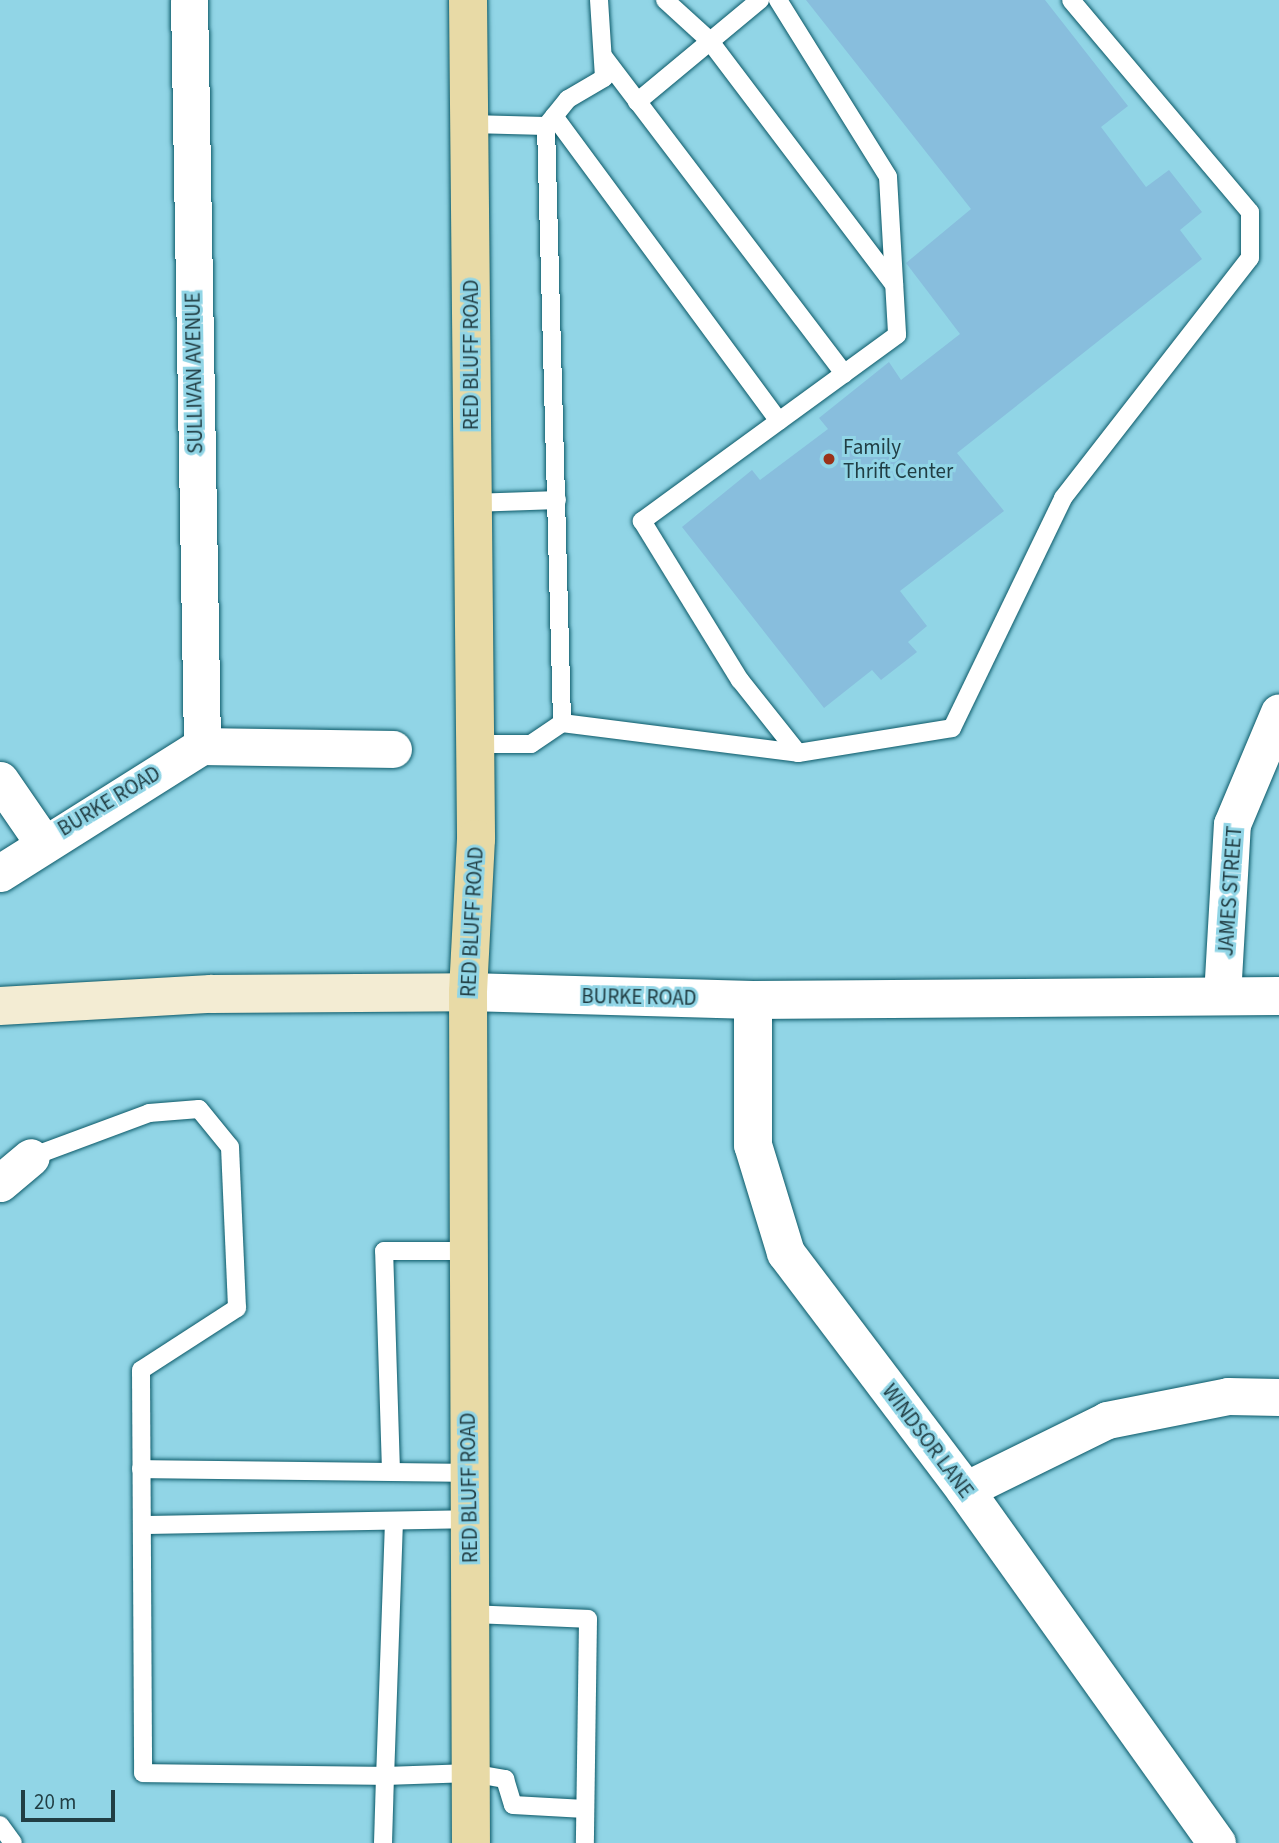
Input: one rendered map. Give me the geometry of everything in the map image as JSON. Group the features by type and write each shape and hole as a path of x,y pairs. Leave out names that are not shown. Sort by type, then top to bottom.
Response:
{"main road":[{"name":"RED BLUFF ROAD","path":"468,0 475,744 468,992 471,1843"},
{"name":"BURKE ROAD","path":"0,1006 211,994 468,992"}],"street":[{"name":"SULLIVAN AVENUE","path":"189,0 202,746"},
{"name":"JAMES STREET","path":"1222,996 1232,824 1279,712"},
{"path":"202,746 393,749"},
{"name":"BURKE ROAD","path":"0,873 42,841 202,746"},
{"path":"0,780 42,841"},
{"name":"BURKE ROAD","path":"468,992 753,1000 1279,996"},
{"name":"WINDSOR LANE","path":"753,1000 753,1146 786,1253 965,1490 1217,1843"},
{"path":"0,1183 31,1157"},
{"path":"965,1490 1107,1420 1228,1396 1279,1397"}],"lane":[{"path":"562,723 550,121 568,99 604,78 599,0"},
{"path":"665,0 709,40 894,285"},
{"path":"637,102 760,0"},
{"path":"778,0 888,177 897,335 642,521 740,680 798,754"},
{"path":"475,744 531,744 562,723 798,754 952,728 1063,498 1250,258 1250,212 1071,0"},
{"path":"603,56 844,374"},
{"path":"470,124 550,121"},
{"path":"550,121 779,421"},
{"path":"473,503 557,500"},
{"path":"31,1157 149,1113 199,1109 230,1147 237,1308 141,1370 144,1773 385,1776 471,1773 505,1779 513,1805 585,1809"},
{"path":"391,1471 384,1251 469,1251"},
{"path":"141,1469 468,1473"},
{"path":"142,1525 470,1519"},
{"path":"383,1843 394,1521"},
{"path":"471,1614 587,1619 585,1843"},
{"path":"0,1825 13,1843"}],"building":[{"path":"806,0 1045,0 1128,106 1101,127 1146,187 1169,170 1202,212 1180,230 1202,259 957,453 1004,511 900,591 927,626 908,642 917,652 881,680 872,670 824,708 682,527 752,470 760,480 828,429 819,418 889,362 901,380 960,334 906,263 971,209"}],"place":[{"name":"Family Thrift Center","path":"829,459"}]}
